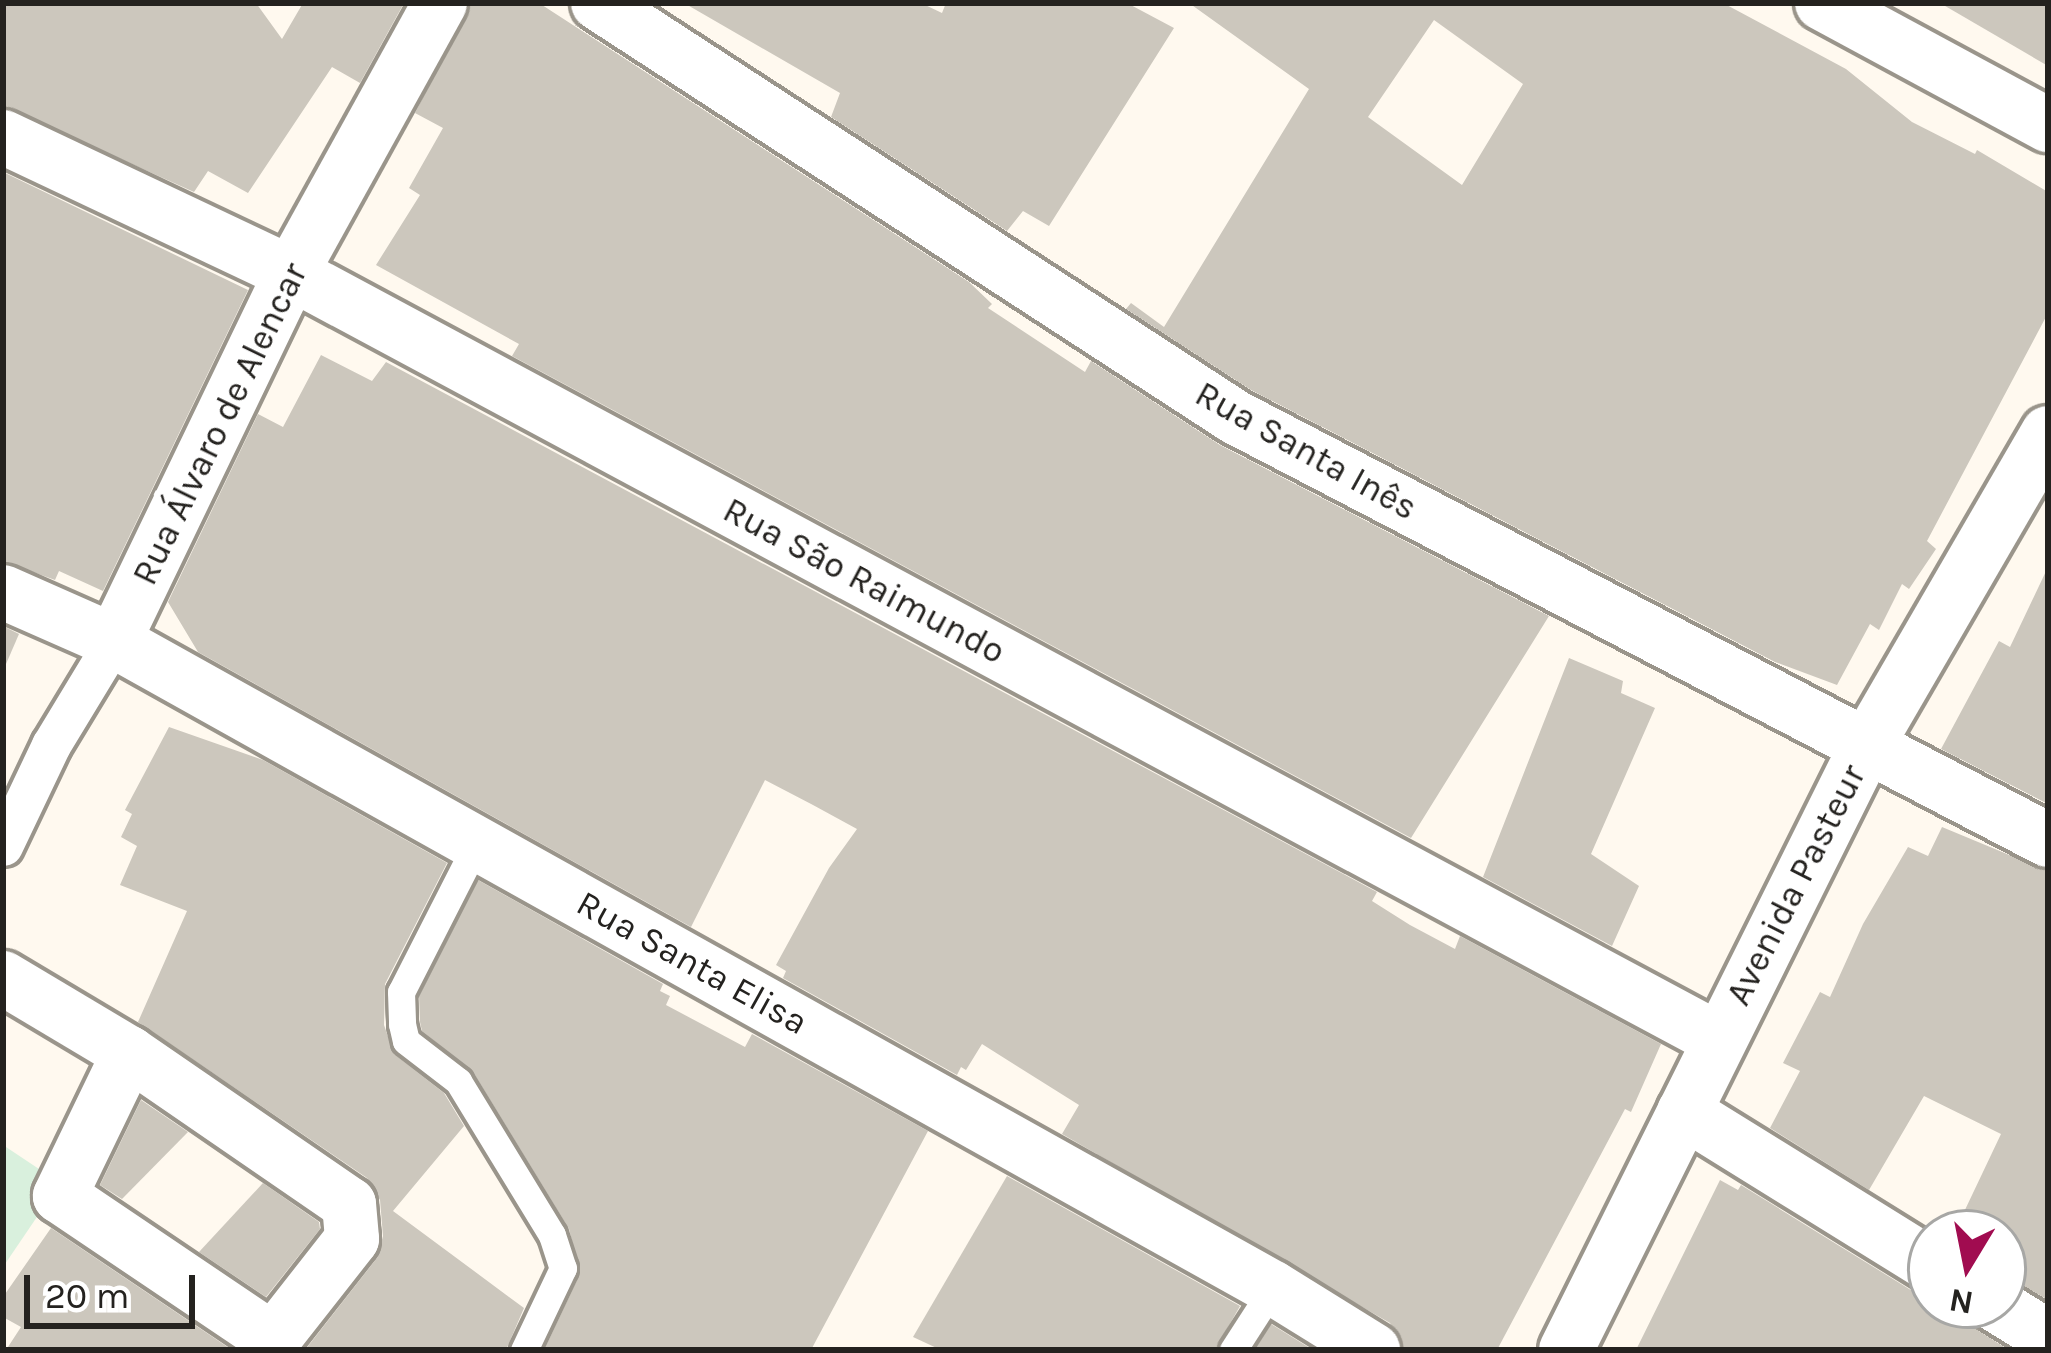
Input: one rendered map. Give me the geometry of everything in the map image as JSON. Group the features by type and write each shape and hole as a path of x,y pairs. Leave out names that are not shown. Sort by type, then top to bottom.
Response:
{"street":[{"name":"Rua Álvaro de Alencar","path":"3,846 51,745 114,641 291,273 440,3"},
{"name":"Rua Santa Inês","path":"598,3 1235,418 2048,840"},
{"path":"1822,3 2048,125"},
{"name":"Rua São Raimundo","path":"3,136 291,273 1718,1039"},
{"name":"Avenida Pasteur","path":"1566,1350 1866,747 2048,433"},
{"name":"Rua Santa Elisa","path":"3,592 114,641 1273,1288 1372,1350"},
{"path":"3,978 129,1053 349,1204 352,1239 265,1350"},
{"path":"129,1053 60,1196 262,1332 265,1350"},
{"path":"1684,1112 1907,1250"}],"lane":[{"path":"477,843 401,992 402,1024 406,1041 458,1081 552,1234 563,1268 524,1350"},
{"path":"1233,1350 1273,1288"}],"green space":[{"path":"3,1145 60,1183 3,1267"}],"building":[{"path":"3,3 256,3 282,39 303,3 404,3 360,83 332,67 248,193 208,171 194,192 3,106"},
{"path":"471,3 539,3 969,282 992,304 988,308 1085,372 1091,361 1220,445 1549,616 1411,838 512,356 519,344 376,265 420,195 409,188 443,128 415,113"},
{"path":"684,3 921,3 942,13 946,3 1127,3 1174,28 1049,226 1023,211 1007,231 831,117 840,93"},
{"path":"1189,3 1723,3 1846,69 1912,122 1975,154 1977,150 2048,192 2048,313 1927,541 1936,549 1909,589 1902,584 1879,630 1870,624 1837,685 1775,662 1251,390 1126,309 1131,303 1164,327 1309,89","holes":["1434,20 1523,84 1462,185 1368,117"]},
{"path":"1940,3 2048,3 2048,66"},
{"path":"3,172 248,290 103,591 59,571 55,580 3,561"},
{"path":"321,355 372,381 386,362 1377,892 1372,901 1410,925 1455,949 1460,936 1661,1044 1631,1112 1625,1109 1497,1350 1404,1350 1390,1323 1062,1134 1079,1105 982,1044 966,1070 961,1067 957,1075 783,978 786,971 776,965 829,868 857,829 813,805 765,780 691,927 198,652 168,602 258,414 283,427"},
{"path":"2048,567 2048,804 1941,749 1999,641 2010,647"},
{"path":"3,626 19,634 3,671"},
{"path":"1569,658 1623,681 1621,693 1655,708 1591,854 1639,886 1612,946 1483,877"},
{"path":"169,727 263,760 447,863 385,984 384,1025 394,1054 444,1093 464,1126 393,1211 524,1308 506,1350 305,1350 377,1258 383,1236 380,1200 367,1178 138,1022 187,911 120,885 137,846 121,837 132,814 125,810"},
{"path":"1942,827 2048,871 2048,1300 2027,1288 2027,1209 1965,1209 2001,1134 1924,1096 1869,1190 1770,1128 1800,1071 1783,1063 1820,992 1830,997 1863,924 1908,847 1928,856"},
{"path":"478,880 663,984 660,991 670,996 666,1005 745,1047 752,1034 928,1131 811,1350 544,1350 580,1274 569,1229 473,1072 422,1031 420,1022 419,996"},
{"path":"141,1100 188,1132 122,1199 100,1185"},
{"path":"1007,1176 1240,1306 1215,1350 941,1350 913,1337"},
{"path":"1720,1180 1738,1190 1741,1185 1907,1288 1907,1329 1978,1329 2009,1350 1636,1350"},
{"path":"263,1183 319,1222 320,1229 266,1297 199,1252"},
{"path":"51,1228 232,1350 6,1350 21,1327 3,1317 3,1297"},
{"path":"1271,1324 1313,1350 1254,1350"}]}
